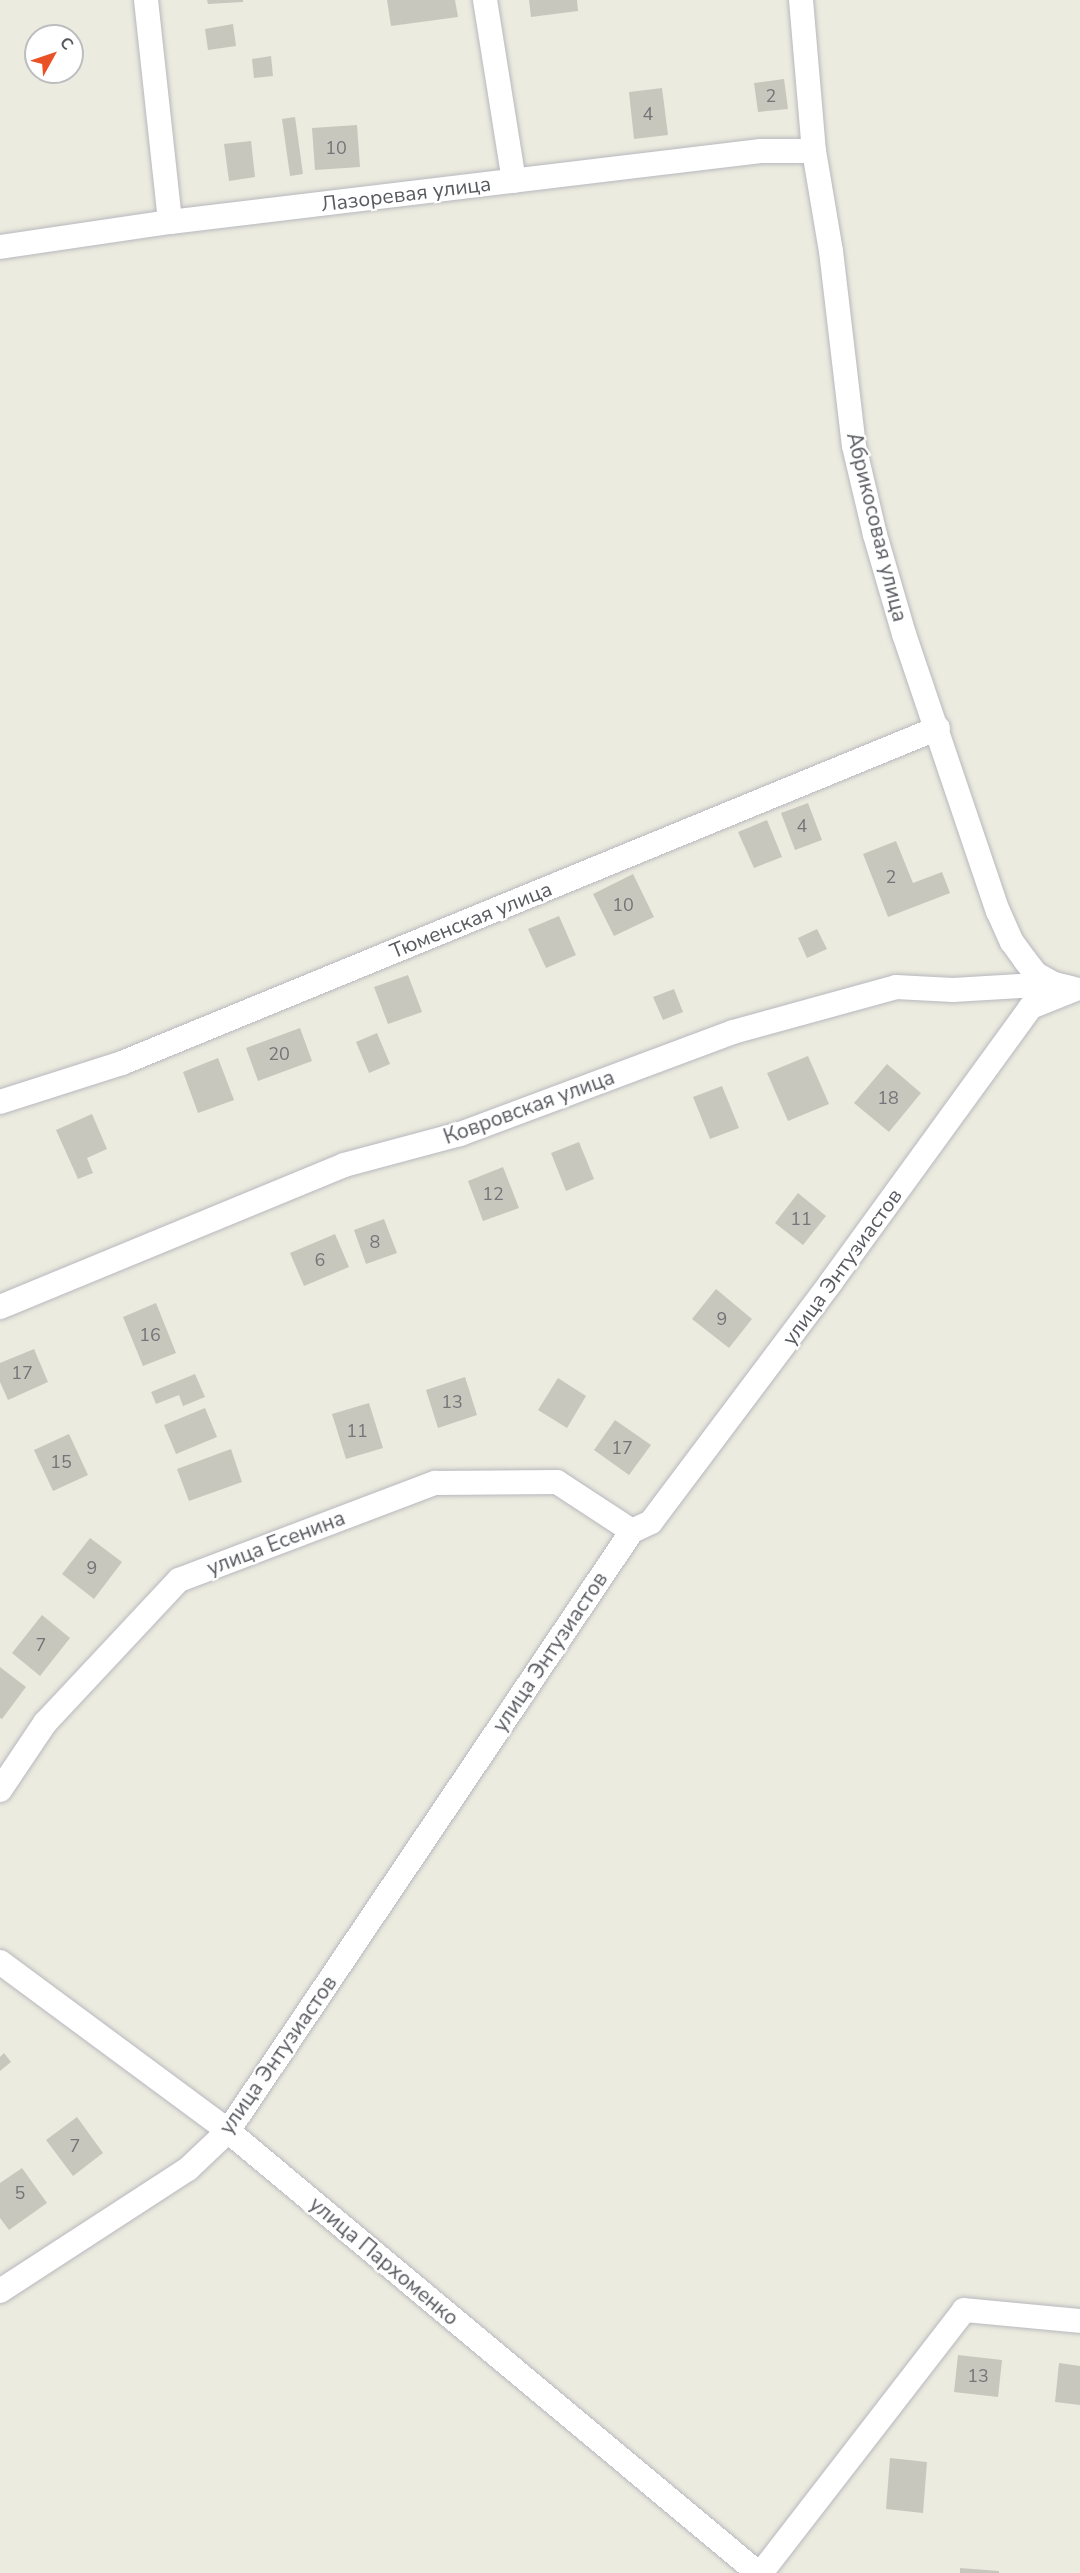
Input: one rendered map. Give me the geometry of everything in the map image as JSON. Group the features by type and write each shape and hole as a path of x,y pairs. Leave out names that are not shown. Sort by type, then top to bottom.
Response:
{"street":[{"path":"146,0 170,222"},
{"path":"485,0 514,181"},
{"name":"Абрикосовая улица","path":"801,0 814,151 831,252 854,446 875,535 904,634 938,728 998,911 1012,942 1036,974 1070,987"},
{"name":"Лазоревая улица","path":"0,247 170,222 761,151 814,151"},
{"name":"Тюменская улица","path":"0,1102 122,1063 938,728"},
{"name":"Ковровская улица","path":"0,1307 344,1165 460,1134 733,1032 896,987 953,990 1070,987"},
{"name":"улица Энтузиастов","path":"0,2290 188,2169 228,2131 632,1531 651,1522 831,1282 1031,1006 1070,987"},
{"name":"улица Есенина","path":"0,1790 45,1723 178,1580 435,1484 557,1482 632,1531"},
{"name":"улица Пархоменко","path":"0,1962 228,2131 760,2573"},
{"path":"760,2573 964,2310 1080,2321"}],"building":[{"path":"207,0 243,0 243,2 208,4"},
{"path":"387,0 455,0 458,17 391,26"},
{"path":"529,0 577,0 578,11 531,17"},
{"path":"233,24 236,46 208,50 205,29"},
{"path":"271,56 273,76 254,78 252,59"},
{"path":"784,79 788,109 758,112 754,83"},
{"path":"662,88 668,135 634,139 629,92"},
{"path":"295,117 303,174 290,176 282,119"},
{"path":"357,125 360,167 315,170 312,128"},
{"path":"251,141 255,177 229,181 224,144"},
{"path":"808,803 822,840 795,850 781,813"},
{"path":"767,820 782,857 754,868 738,832"},
{"path":"896,841 913,883 942,872 950,893 888,917 863,854"},
{"path":"633,874 654,917 614,936 593,894"},
{"path":"559,916 576,955 546,968 528,929"},
{"path":"817,929 827,949 807,958 798,938"},
{"path":"408,975 422,1012 388,1024 374,987"},
{"path":"674,989 683,1012 663,1020 653,997"},
{"path":"300,1028 312,1061 258,1081 246,1048"},
{"path":"377,1033 390,1064 369,1073 356,1042"},
{"path":"808,1056 829,1104 788,1121 767,1073"},
{"path":"218,1058 234,1100 198,1113 183,1072"},
{"path":"887,1064 921,1093 889,1132 854,1103"},
{"path":"722,1086 739,1128 710,1139 693,1097"},
{"path":"92,1114 107,1149 87,1158 93,1173 78,1179 56,1130"},
{"path":"579,1142 594,1179 566,1191 551,1153"},
{"path":"503,1167 519,1208 483,1221 468,1181"},
{"path":"798,1193 826,1216 803,1245 775,1223"},
{"path":"384,1219 397,1253 366,1264 354,1230"},
{"path":"335,1234 349,1267 304,1286 290,1253"},
{"path":"716,1289 752,1319 729,1348 692,1319"},
{"path":"156,1303 176,1353 143,1366 123,1317"},
{"path":"34,1349 48,1382 8,1400 0,1382 0,1363"},
{"path":"195,1374 205,1397 183,1406 179,1395 156,1404 151,1392"},
{"path":"465,1377 477,1415 438,1428 426,1390"},
{"path":"558,1378 586,1396 567,1428 538,1410"},
{"path":"369,1403 383,1448 346,1459 332,1414"},
{"path":"205,1408 217,1437 176,1454 164,1425"},
{"path":"615,1420 651,1445 629,1475 594,1450"},
{"path":"69,1434 88,1475 53,1491 34,1450"},
{"path":"231,1449 242,1482 189,1501 177,1469"},
{"path":"90,1538 122,1562 94,1599 62,1574"},
{"path":"42,1615 70,1638 40,1676 12,1653"},
{"path":"0,1667 26,1687 2,1719 0,1718"},
{"path":"4,2053 11,2062 0,2071 0,2057"},
{"path":"77,2117 103,2153 73,2176 46,2140"},
{"path":"22,2168 47,2203 9,2230 0,2218 0,2183"},
{"path":"958,2355 1002,2360 998,2397 954,2392"},
{"path":"1059,2363 1080,2366 1080,2405 1055,2402"},
{"path":"890,2458 927,2462 923,2513 886,2509"},
{"path":"960,2568 999,2571 999,2573 960,2573"}]}
